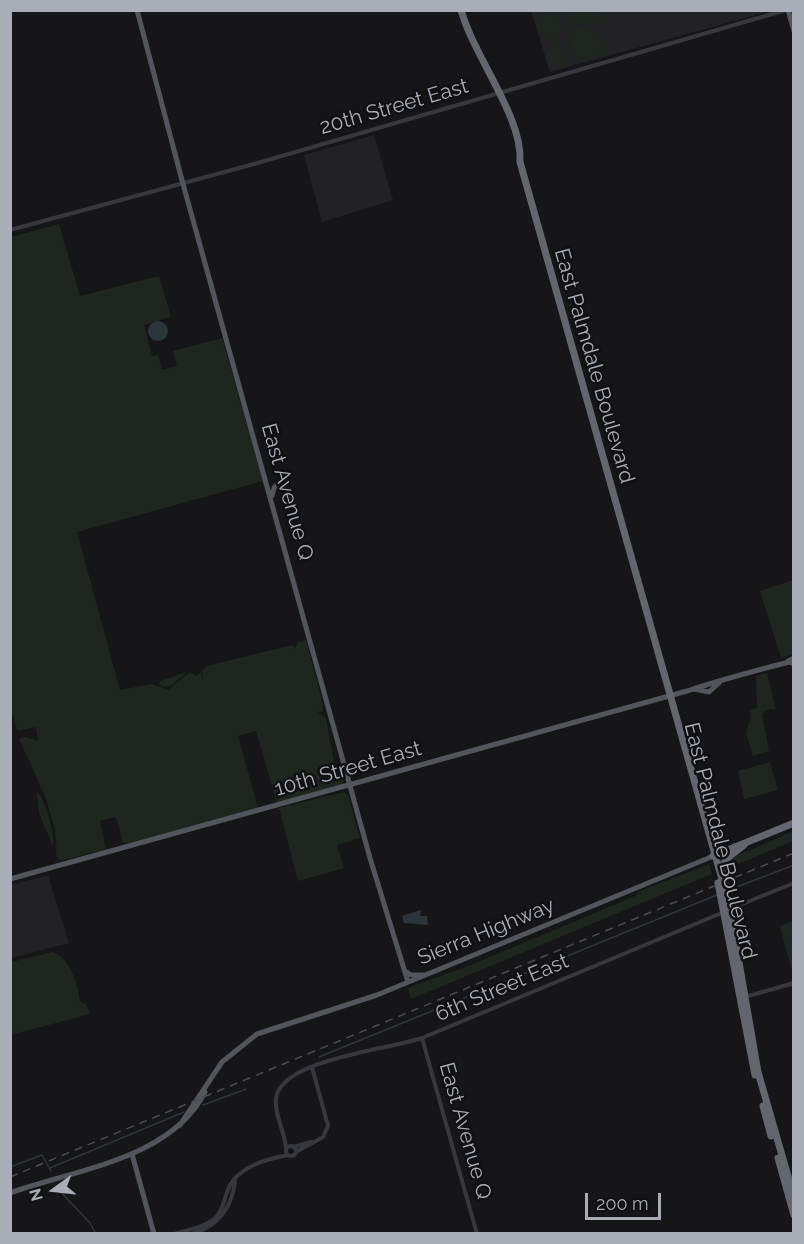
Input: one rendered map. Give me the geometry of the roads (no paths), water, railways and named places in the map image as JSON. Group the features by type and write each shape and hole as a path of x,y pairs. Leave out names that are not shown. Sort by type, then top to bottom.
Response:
{"highway":[{"name":"East Palmdale Boulevard","path":"461,10 470,38 510,117 519,161"},
{"name":"East Palmdale Boulevard","path":"499,96 655,650 654,654 728,910"},
{"path":"509,131 518,148"},
{"name":"Sierra Highway","path":"713,856 794,823"},
{"path":"722,880 723,861 746,843"},
{"name":"East Palmdale Boulevard","path":"713,856 722,880 758,1072 794,1197"},
{"name":"East Palmdale Boulevard","path":"743,998 751,1063 794,1215"}],"main road":[{"name":"East Avenue Q","path":"137,10 183,184 408,982"},
{"path":"787,10 794,31"},
{"path":"272,498 274,488 281,480"},
{"name":"10th Street East","path":"10,879 351,786 792,661"},
{"name":"Sierra Highway","path":"10,1193 132,1154 157,1143 180,1125 222,1062 257,1034 359,1002 713,856"},
{"path":"403,968 411,975 426,975"},
{"path":"132,1154 154,1233"}],"street":[{"name":"20th Street East","path":"10,230 499,96 787,10"},
{"name":"6th Street East","path":"287,1151 276,1106 278,1092 286,1082 312,1067 337,1056 396,1046 422,1038 794,883"},
{"path":"743,998 794,983"},
{"name":"East Avenue Q","path":"422,1038 477,1233"},
{"path":"174,1233 204,1225 214,1219 222,1209 235,1180 248,1168 312,1143 326,1135 328,1126 312,1067"},
{"path":"287,1151 292,1156 295,1150"},
{"path":"192,1233 208,1228 220,1219 228,1207 235,1180"}],"waterway":[{"path":"729,890 794,865"},
{"path":"319,1057 717,895"},
{"path":"203,1105 246,1089"},
{"path":"50,1168 184,1112"},
{"path":"10,1167 42,1155 51,1171"},
{"path":"55,1186 90,1223 96,1234"}],"railway":[{"path":"10,1177 794,853"}]}
